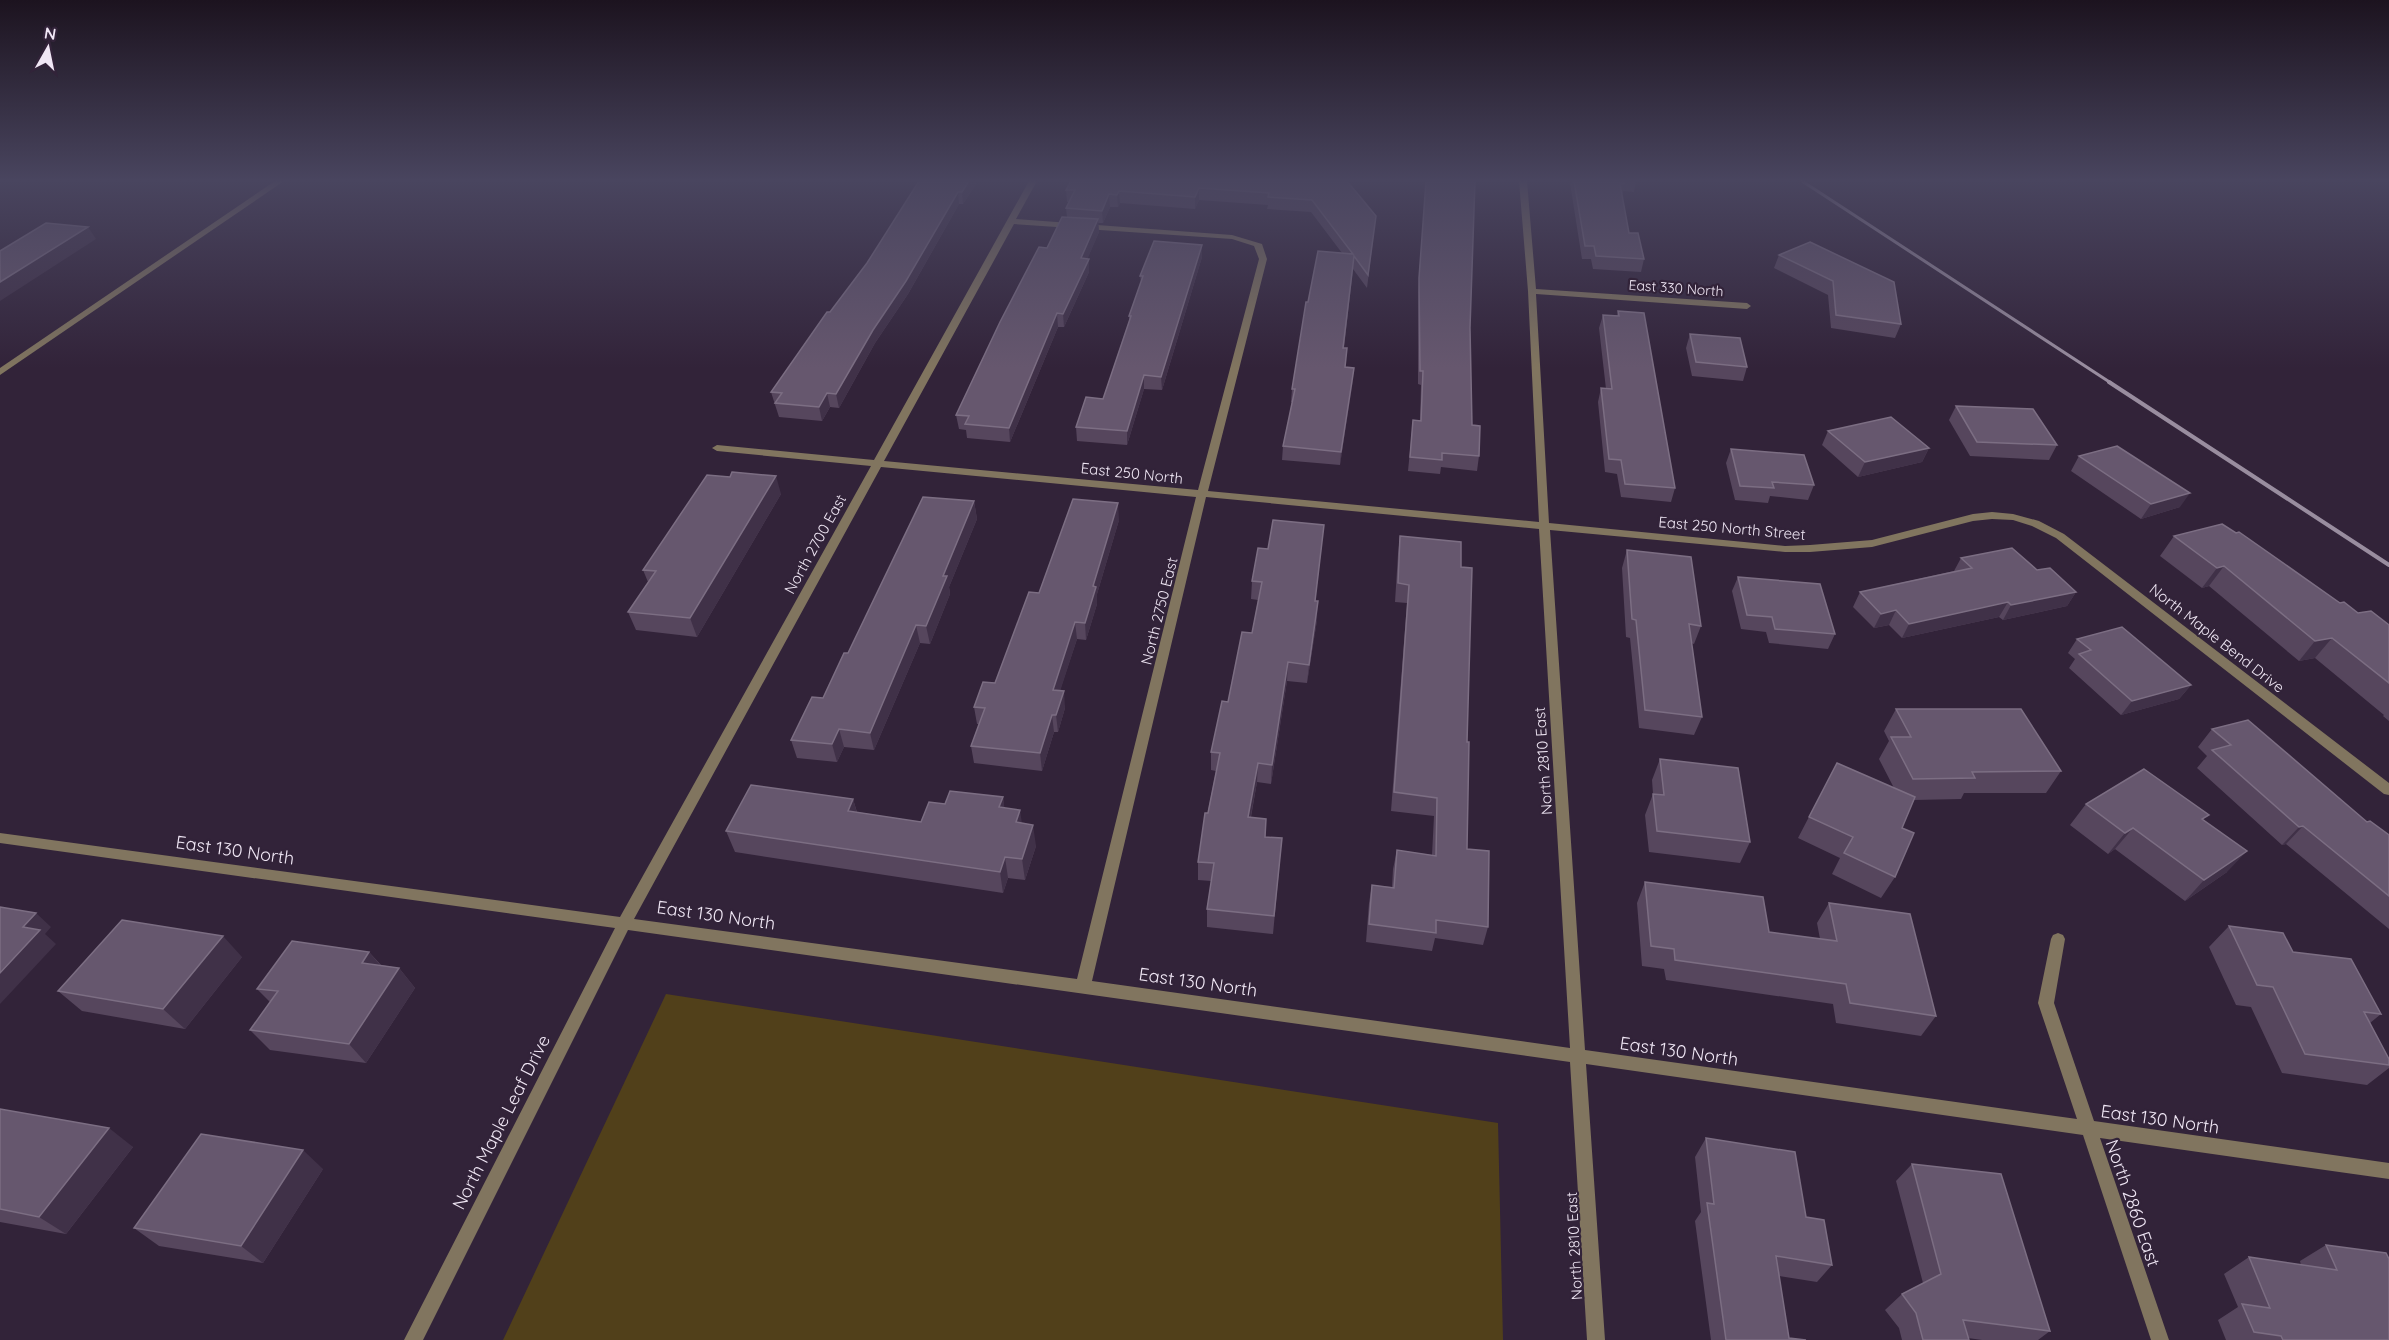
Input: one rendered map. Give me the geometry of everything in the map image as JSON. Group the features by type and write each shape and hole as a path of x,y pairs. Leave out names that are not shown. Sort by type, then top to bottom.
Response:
{"street":[{"path":"0,372 188,244"},
{"name":"North 2700 East","path":"625,922 999,244"},
{"name":"North 2750 East","path":"1083,986 1202,494 1263,259 1255,244"},
{"name":"North 2810 East","path":"1528,244 1596,1340"},
{"name":"East 330 North","path":"1532,291 1747,306"},
{"name":"East 250 North","path":"717,448 1544,525"},
{"name":"East 250 North Street","path":"1544,525 1785,549 1839,549 1886,541 1978,516 1999,514 2021,517"},
{"name":"North Maple Bend Drive","path":"2021,517 2042,525 2060,536 2389,790"},
{"name":"East 130 North","path":"0,838 625,922 2389,1171"},
{"name":"North Maple Leaf Drive","path":"413,1340 625,922"},
{"name":"North 2860 East","path":"2058,939 2046,1003 2160,1340"}],"shaded area":[{"path":"666,994 1498,1123 1503,1340 503,1340"}],"building":[{"path":"12,244 62,244 0,282 0,251"},
{"path":"879,244 928,244 836,394 827,393 819,407 775,403 782,393 771,392 827,312 830,312"},
{"path":"1049,244 1087,244 1081,258 1089,259 1063,314 1057,313 1009,428 965,424 969,416 956,415 1039,247 1047,248"},
{"path":"1153,244 1202,245 1161,377 1144,375 1127,431 1076,427 1086,397 1103,399 1143,276 1140,276"},
{"path":"1345,244 1372,244 1368,275 1354,256 1343,348 1347,348 1345,367 1354,368 1341,452 1283,446 1295,389 1292,389 1306,302 1308,302 1318,251 1353,254"},
{"path":"1421,244 1473,244 1470,328 1472,425 1480,426 1479,456 1442,453 1442,460 1410,457 1413,420 1421,421 1423,371 1420,371 1419,278"},
{"path":"1585,244 1640,244 1644,259 1596,256 1594,246 1585,246"},
{"path":"1806,244 1813,244 1894,282 1901,324 1836,315 1833,281 1779,255"},
{"path":"1618,311 1644,313 1675,488 1625,484 1621,460 1609,459 1601,388 1612,389 1603,315 1619,316"},
{"path":"1690,334 1740,338 1747,367 1696,362"},
{"path":"1956,406 2033,409 2057,445 1977,442"},
{"path":"1891,417 1929,448 1865,462 1828,431"},
{"path":"2117,446 2190,493 2151,504 2079,456"},
{"path":"1731,449 1804,455 1814,485 1772,482 1774,488 1740,486"},
{"path":"732,472 776,476 690,618 628,612 656,571 643,570 707,475 730,477"},
{"path":"923,497 974,501 943,576 947,576 926,626 916,625 870,733 839,729 832,744 791,740 812,697 823,698 844,653 848,653"},
{"path":"1073,499 1118,503 1093,586 1096,587 1085,623 1075,622 1053,690 1064,691 1056,715 1052,715 1040,753 971,746 985,708 974,707 983,682 995,683 1029,592 1039,593"},
{"path":"1273,520 1324,525 1315,601 1318,601 1309,665 1288,662 1272,765 1258,763 1248,817 1266,819 1265,837 1282,838 1274,916 1207,909 1214,863 1198,862 1205,813 1208,813 1220,753 1211,752 1222,701 1228,702 1242,632 1252,633 1262,582 1252,581 1258,548 1268,549"},
{"path":"2222,524 2236,533 2239,532 2340,603 2344,602 2358,613 2371,611 2389,625 2389,683 2332,638 2315,641 2224,566 2217,568 2174,536"},
{"path":"1400,536 1461,542 1461,567 1472,568 1467,742 1469,742 1467,849 1489,851 1488,927 1436,920 1436,933 1369,924 1372,885 1394,888 1397,850 1436,856 1437,798 1394,792 1409,585 1398,583"},
{"path":"2012,548 2037,570 2050,568 2076,592 2011,605 2008,602 1909,624 1896,610 1881,614 1860,592 1972,568 1961,558"},
{"path":"1627,550 1691,557 1701,626 1689,624 1702,717 1645,710 1636,620 1632,619"},
{"path":"1738,577 1820,584 1835,634 1775,629 1772,617 1747,615"},
{"path":"2122,627 2191,685 2132,701 2079,654 2091,650 2077,639"},
{"path":"1896,709 2021,709 2061,771 1972,772 1975,778 1913,779 1891,737 1911,737"},
{"path":"2248,720 2367,822 2370,821 2389,835 2389,896 2303,826 2299,827 2212,750 2231,745 2212,729"},
{"path":"1660,759 1738,768 1750,842 1657,831 1653,794 1664,795"},
{"path":"1837,763 1915,797 1902,828 1914,833 1895,877 1844,853 1853,837 1809,817"},
{"path":"2144,769 2209,815 2202,819 2247,851 2204,880 2133,828 2125,833 2086,804"},
{"path":"751,785 853,799 848,811 921,822 929,802 945,804 950,791 1003,797 999,807 1020,810 1016,822 1033,825 1022,859 1005,857 1000,872 726,831"},
{"path":"1645,882 1763,897 1769,932 1837,941 1829,903 1910,914 1936,1016 1850,1003 1846,984 1675,960 1674,949 1651,946"},
{"path":"0,907 36,913 23,927 40,930 0,973"},
{"path":"122,920 223,936 163,1009 58,991"},
{"path":"2229,926 2283,933 2293,952 2351,959 2381,1014 2364,1012 2389,1059 2389,1065 2305,1054 2273,987 2257,985"},
{"path":"292,941 369,952 362,963 399,968 349,1044 250,1030 278,991 257,989"},
{"path":"0,1109 109,1128 39,1217 0,1209"},
{"path":"201,1134 303,1150 241,1246 134,1228"},
{"path":"1706,1138 1795,1152 1806,1217 1824,1220 1832,1265 1776,1256 1789,1338 1806,1340 1726,1340 1707,1203 1714,1204"},
{"path":"1912,1164 2001,1174 2050,1331 1963,1320 1969,1340 1923,1340 1916,1313 1902,1294 1941,1274"},
{"path":"2326,1245 2386,1253 2389,1259 2389,1340 2283,1340 2281,1336 2254,1332 2242,1304 2270,1308 2249,1257 2337,1270"}],"railway":[{"path":"1898,244 2111,383"},
{"path":"2109,382 2389,565"}]}
